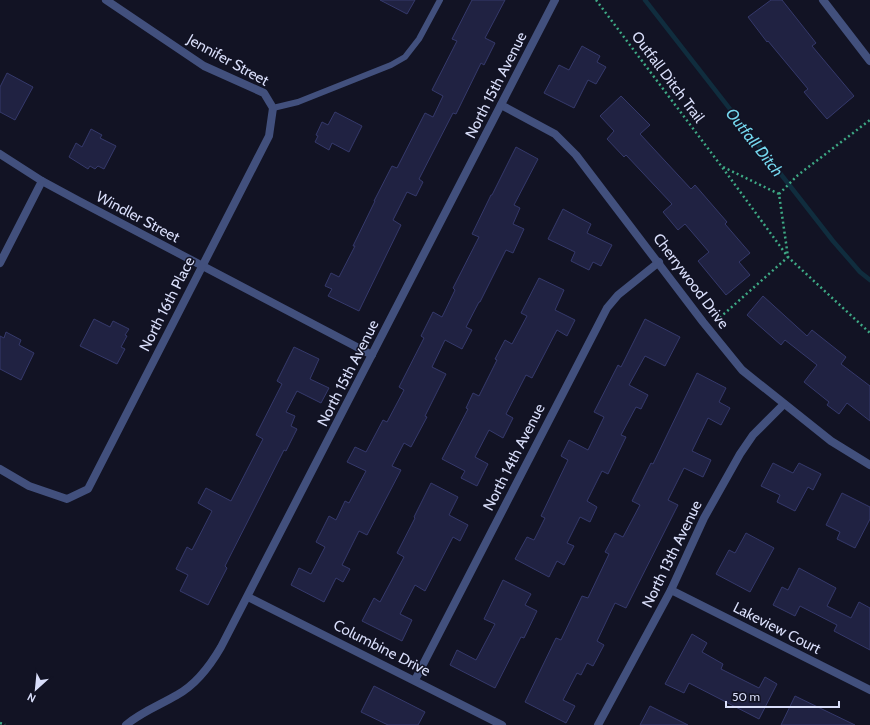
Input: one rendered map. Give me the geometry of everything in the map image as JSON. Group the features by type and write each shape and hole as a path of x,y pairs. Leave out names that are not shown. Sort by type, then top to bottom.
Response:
{"street":[{"name":"Jennifer Street","path":"106,0 204,66 264,93 273,108"},
{"name":"North 15th Avenue","path":"126,725 145,712 179,695 202,675 222,647 555,0"},
{"path":"823,0 870,61"},
{"name":"Cherrywood Drive","path":"501,105 541,125 564,142 595,179 707,328 742,370 831,441 870,465"},
{"name":"North 16th Place","path":"0,470 29,486 67,499 88,489 269,136 273,108"},
{"name":"Windler Street","path":"0,154 42,181 372,355"},
{"path":"0,263 42,181"},
{"name":"North 14th Avenue","path":"415,680 607,308 618,295 658,262"},
{"name":"North 13th Avenue","path":"598,725 671,590 704,518 740,454 753,435 784,404"},
{"name":"Lakeview Court","path":"671,590 870,690"},
{"name":"Columbine Drive","path":"248,597 502,725"}],"lane":[{"path":"273,108 298,102 391,65 405,57 419,39 440,0"}],"path":[{"name":"Outfall Ditch Trail","path":"596,0 722,167 788,258 870,333"},
{"path":"707,328 788,258 779,194 798,175 870,120"},
{"name":"Outfall Ditch Trail","path":"722,167 779,194"},
{"path":"0,722 5,725"}],"building":[{"path":"380,0 415,0 407,14"},
{"path":"472,0 505,0 485,38 495,43 484,65 481,63 456,114 453,113 419,179 423,182 416,196 407,192 393,220 401,225 359,311 328,296 332,289 325,286 331,273 339,277 392,166 397,168 425,113 433,117 443,96 432,90 457,41 452,39"},
{"path":"771,0 782,0 816,43 812,46 854,96 827,119 804,92 808,89 768,41 767,42 748,17"},
{"path":"582,46 600,56 597,62 606,67 596,84 588,80 574,108 544,93 559,65 569,70"},
{"path":"7,73 33,87 15,120 0,112 0,87"},
{"path":"621,96 650,125 640,134 691,189 695,185 727,222 725,224 750,253 739,262 750,275 726,295 698,261 709,252 685,224 678,230 663,212 672,204 626,155 624,157 607,139 614,131 600,116"},
{"path":"335,112 362,126 349,152 332,143 329,150 315,142 318,136 316,135 322,122 328,125"},
{"path":"91,129 102,135 100,138 116,146 104,169 98,166 95,169 90,166 88,169 69,157 76,143 82,147"},
{"path":"516,147 538,159 514,205 520,208 513,224 524,229 513,253 506,250 466,327 472,330 462,349 445,340 432,367 446,374 425,416 427,417 411,447 404,443 392,466 401,470 367,535 359,531 342,565 350,569 343,582 336,578 324,602 291,585 299,568 311,574 325,547 316,542 329,516 336,520 345,501 349,503 366,471 347,462 355,447 366,452 383,420 387,422 404,390 399,387 424,338 421,336 433,312 442,317 455,290 453,288 479,237 472,234"},
{"path":"563,209 591,224 587,233 612,245 601,266 593,262 589,270 571,261 575,252 548,239"},
{"path":"539,278 564,290 555,310 575,320 567,336 557,330 532,378 526,375 506,414 513,418 503,438 489,430 475,457 488,464 477,486 461,478 465,471 442,459 468,409 466,408 473,393 479,396 505,340 512,344 527,316 521,313"},
{"path":"763,296 807,336 812,330 846,357 841,364 870,386 870,421 847,403 839,414 827,405 829,402 804,382 817,365 785,340 781,345 747,315"},
{"path":"94,319 110,327 113,321 129,329 125,335 127,336 121,347 125,349 117,364 80,346"},
{"path":"645,319 680,337 665,366 645,356 629,385 648,395 641,409 636,407 621,435 626,437 608,474 602,471 587,501 597,507 590,522 580,517 567,543 574,546 564,565 557,561 549,577 515,559 527,537 534,540 545,518 541,516 568,460 561,456 569,440 588,450 604,417 594,412 618,365 621,367"},
{"path":"6,332 21,340 19,345 34,353 21,380 0,369 0,336 4,338"},
{"path":"294,347 319,359 310,379 329,388 321,403 297,391 286,412 295,416 291,426 297,429 286,451 284,450 225,566 227,568 208,605 180,591 188,575 176,569 187,547 192,550 212,511 198,503 206,488 231,501 263,439 256,435 282,384 277,381"},
{"path":"697,373 726,388 719,402 730,408 721,425 708,418 692,451 711,460 703,477 684,468 668,500 678,505 626,608 615,603 597,641 604,645 593,666 587,663 581,675 577,673 563,700 575,706 566,723 525,702 556,638 561,640 582,596 588,598 609,554 605,552 615,533 623,537 640,505 632,501 651,463 653,464"},
{"path":"773,463 793,473 799,463 821,474 813,490 808,487 795,511 777,502 780,495 761,486"},
{"path":"431,483 458,497 449,515 468,525 460,541 453,537 425,591 415,585 400,614 412,620 402,641 362,621 374,598 380,602 404,557 397,553"},
{"path":"842,493 870,507 870,519 855,548 837,539 840,532 826,525"},
{"path":"746,533 774,548 750,592 716,574 729,550 735,553"},
{"path":"799,568 836,588 827,606 851,618 859,602 870,608 870,650 834,631 837,625 800,606 795,616 773,605 782,587 788,590"},
{"path":"503,580 531,594 525,605 537,611 524,638 521,637 495,688 450,665 457,650 476,660 495,624 484,619"},
{"path":"692,634 707,643 702,652 723,664 721,669 759,688 765,677 777,684 759,719 689,683 684,693 665,684"},
{"path":"374,686 425,712 418,725 388,725 361,712"},
{"path":"795,696 855,725 781,725"},
{"path":"650,706 688,725 640,725"}],"waterway":[{"name":"Outfall Ditch","path":"645,0 833,241 860,272 870,280"}]}
